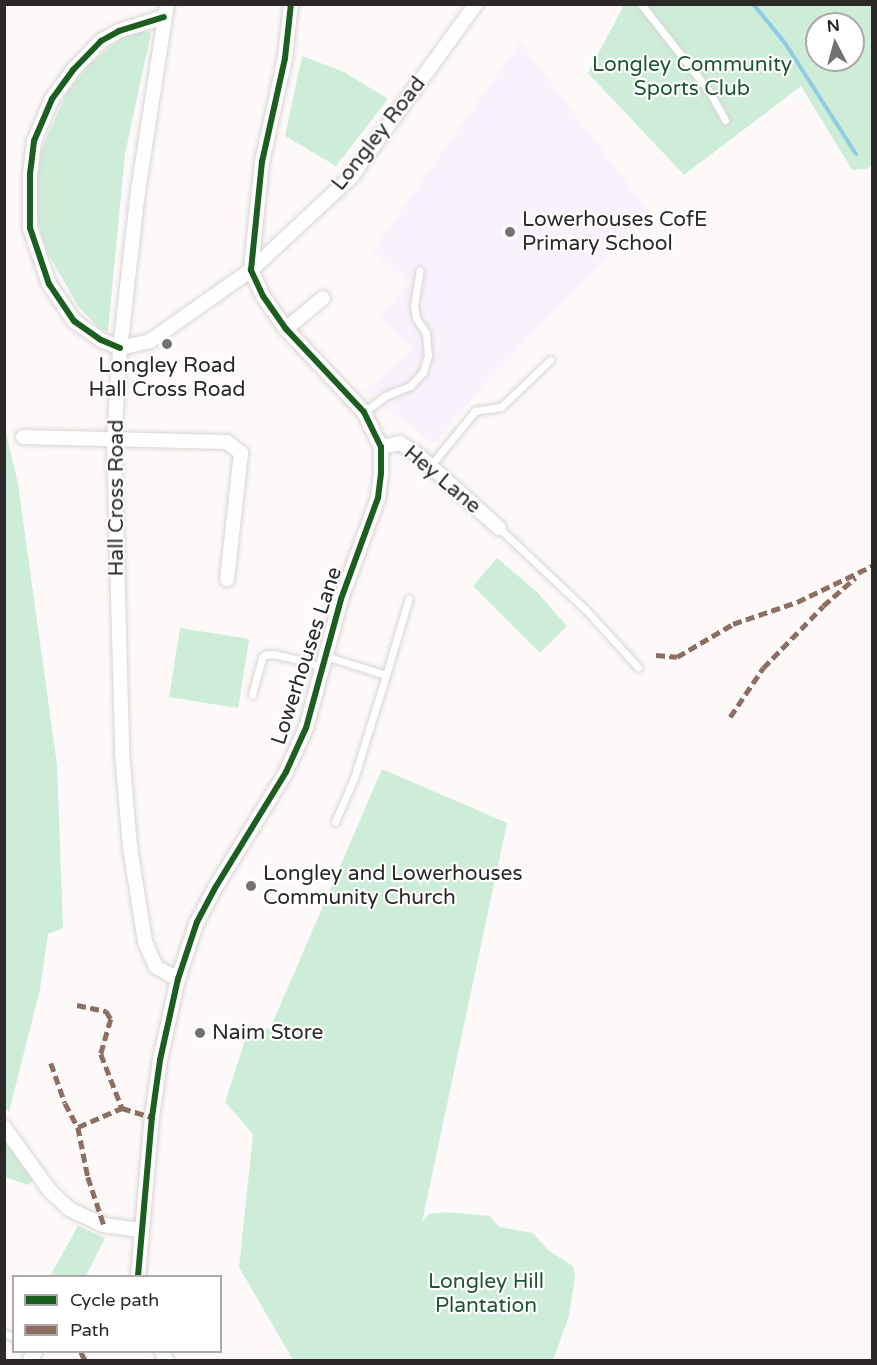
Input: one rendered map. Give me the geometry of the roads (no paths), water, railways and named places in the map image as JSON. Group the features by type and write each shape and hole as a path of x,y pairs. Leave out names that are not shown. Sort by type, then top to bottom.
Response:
{"street":[{"path":"251,270 262,162 285,58 291,4"},
{"name":"Longley Road","path":"120,348 150,341 251,270 351,177 476,4"},
{"path":"120,348 101,340 74,321 49,284 30,228 30,174 34,141 52,99 73,70 101,41 165,11"},
{"name":"Hall Cross Road","path":"165,11 138,190 120,348 114,440 122,741 130,847 145,942 156,967 178,979"},
{"name":"Lowerhouses Lane","path":"133,1275 160,1060 178,979 197,922 215,888 286,772 306,728 341,599 378,498 381,447 364,412 286,329 263,296 251,270"},
{"path":"286,329 323,298"},
{"path":"23,437 227,442 242,453 227,579"},
{"name":"Hey Lane","path":"381,447 400,443 431,465 499,528"},
{"path":"4,1127 50,1191 69,1209 104,1225 140,1230"}],"lane":[{"path":"641,4 710,91 725,120"},
{"path":"364,412 385,396 410,386 423,372 428,356 426,333 416,318 414,306 420,270"},
{"path":"431,465 475,411 501,407 549,360"},
{"path":"499,528 585,609 639,667"},
{"path":"335,822 354,778 409,598"},
{"path":"252,695 262,657 265,655 308,662 324,662 386,675"}],"waterway":[{"path":"753,4 785,43 856,154"}],"place":[{"name":"Lowerhouses CofE Primary School","path":"510,232"},
{"name":"Longley Road Hall Cross Road","path":"167,344"},
{"name":"Longley and Lowerhouses Community Church","path":"251,886"},
{"name":"Naim Store","path":"200,1033"}],"park label":[{"name":"Longley Community Sports Club","path":"692,77"},
{"name":"Longley Hill Plantation","path":"486,1294"}]}
